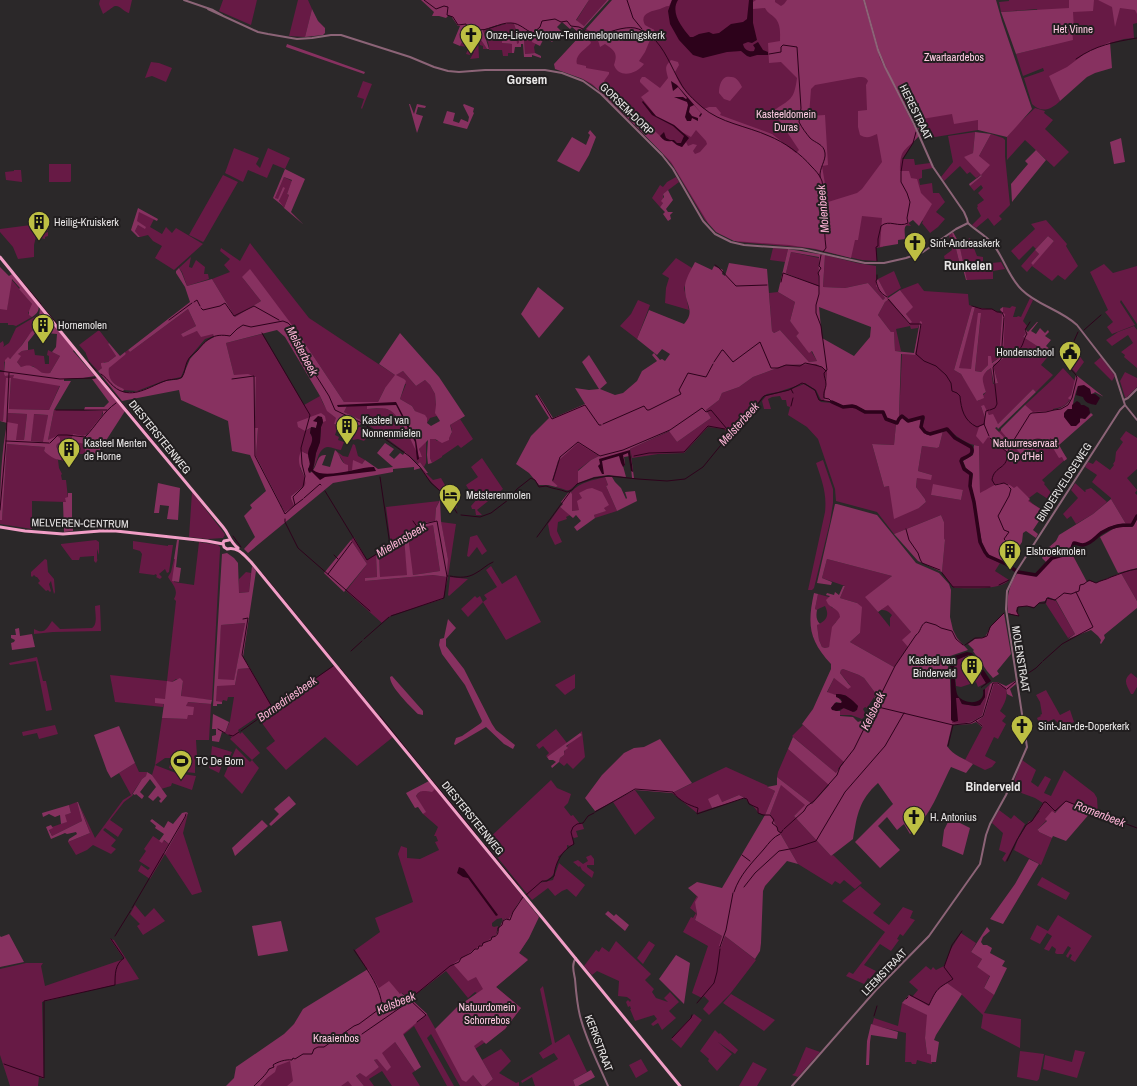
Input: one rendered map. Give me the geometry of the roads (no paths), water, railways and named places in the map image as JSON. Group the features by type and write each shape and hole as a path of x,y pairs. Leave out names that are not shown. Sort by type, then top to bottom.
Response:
{"main road":[{"name":"DIESTERSTEENWEG","path":"0,258 65,336 66,340 89,365 227,532 225,541 251,562 680,1086"},
{"name":"MELVEREN-CENTRUM","path":"0,527 24,531 63,534 116,531 208,541 225,541"},
{"path":"225,541 226,549 232,546"}],"street":[{"name":"GORSEM-DORP","path":"184,0 216,12 258,32 297,39 331,35 346,36 448,71 545,70 562,73 578,79 601,94 662,154 673,169 700,218 715,234 740,244 793,248 870,263 896,261 923,252 956,229 968,223"},
{"name":"HERESTRAAT","path":"864,0 883,63 914,124 933,167 964,212 968,219 968,223"},
{"path":"968,223 991,243 1013,279 1022,290 1031,298 1069,318 1077,325 1115,374 1125,404 1137,420"},
{"path":"1124,400 1137,389"},
{"name":"BINDERVELDSEWEG","path":"1016,571 1122,406 1125,404"},
{"name":"MOLENSTRAAT","path":"1016,571 1007,591 1006,609 1027,747 1025,752"},
{"name":"LEEMSTRAAT","path":"792,1086 876,990 924,941 962,888 977,870 980,864 986,835 990,824 1006,796 1025,752"},
{"name":"KERKSTRAAT","path":"576,958 573,965 580,1016 589,1043 608,1086"}],"waterway":[{"name":"Molenbeek","path":"424,0 436,9 444,6 448,7 447,15 453,17 458,25 466,24 470,34 475,29 484,30 506,23 517,24 533,33 540,27 542,21 555,19 561,22 567,21 571,26 583,29"},
{"path":"627,0 633,18 642,29"},
{"name":"Molenbeek","path":"584,31 598,38 616,30 626,28 639,29 650,35"},
{"name":"Molenbeek","path":"651,36 664,52 684,89 702,107 725,121 775,139 802,157 817,173 822,181 824,198 826,248 823,252"},
{"path":"1076,59 1098,47 1137,38"},
{"path":"769,54 781,52 781,47 783,45 797,47 801,108 799,122 810,138 824,150 825,156 820,171 820,177"},
{"path":"877,261 876,247 878,246 881,226 887,223 901,225 908,223 907,218 910,202 901,182 901,172 903,159 913,143 916,132"},
{"name":"Molenbeek","path":"821,255 819,266 821,268 818,273 819,294 816,305 816,313 821,326 827,370 824,373 826,384 824,398 829,399 832,402"},
{"path":"715,265 736,286 767,285"},
{"path":"14,272 41,304"},
{"path":"781,282 783,273 819,286"},
{"path":"877,275 876,281 879,289 887,297"},
{"path":"888,299 910,324 921,324 916,354 924,361 936,366 946,375 951,383 952,391 960,396 962,410 966,418 977,427 984,424"},
{"name":"Mielensbeek","path":"194,302 197,300 200,306"},
{"name":"Mielensbeek","path":"169,320 192,303"},
{"name":"Mielensbeek","path":"201,308 203,310 220,306 225,303 234,316 254,306 279,320"},
{"path":"41,305 59,326"},
{"path":"972,306 1002,312 1004,317"},
{"path":"1084,330 1101,315"},
{"path":"990,410 995,408 997,404 993,367 1001,359 1004,318"},
{"name":"Melsterbeek","path":"101,374 120,391 130,393 141,391 168,380 181,378 184,374 186,364 193,354 207,340 215,336 230,336 243,325 251,327 283,321 288,323 293,328 298,347 329,396 335,410 364,424 409,456 420,467 431,483 447,497 457,513"},
{"path":"1004,353 1016,352 1021,347 1027,334 1025,330 1030,322"},
{"path":"1074,341 1078,332"},
{"name":"Mielensbeek","path":"262,333 310,415 301,448 302,464 305,476 303,487 293,497 295,505 303,499"},
{"path":"714,362 722,350 733,362 760,342 771,368 778,368 786,365 800,366 805,363 822,367 826,371"},
{"path":"1066,363 1072,347"},
{"path":"603,424 644,406 647,410 649,410 681,394 679,390 688,373 706,377 713,364"},
{"path":"91,365 96,371"},
{"path":"1012,443 1030,414 1061,409 1068,405 1072,398 1077,378 1067,365"},
{"name":"Melsterbeek","path":"0,371 60,379 95,378"},
{"path":"0,510 6,441 9,373"},
{"path":"232,379 254,376 255,456 281,506"},
{"path":"101,378 155,443"},
{"name":"Melsterbeek","path":"461,515 480,517 491,513 508,500 517,489 531,478 535,480 539,487 546,486 567,492 572,490 577,484 594,478 609,476 667,481 685,479 703,467 747,413 755,408 764,396 789,390 802,383 815,390 819,400 832,402"},
{"name":"Melsterbeek","path":"791,389 793,393"},
{"path":"537,394 552,419 585,405 599,425 601,425"},
{"path":"791,406 793,398"},
{"name":"Melsterbeek","path":"832,402 843,407 856,407 865,412 883,412 886,419 897,423 902,416 908,421 923,417 921,427 925,432 930,434 947,429 955,438 971,447 972,451 969,456 961,461 964,469 971,474 970,486 980,542 988,556 1006,564 1018,572 1036,575 1052,558 1070,553 1074,543 1082,545 1086,544 1112,527 1132,525 1137,516"},
{"path":"50,443 58,435 85,437 107,411 116,403"},
{"path":"553,480 560,457 578,442 600,456 623,450 670,430 702,408 706,412 711,410 727,429 729,428 731,432"},
{"path":"56,410 107,410"},
{"path":"989,410 986,411 984,424 989,436"},
{"path":"634,456 649,453 684,452 708,426 725,429"},
{"path":"990,438 1007,452 1006,462 995,472 992,480 995,485 1004,483 1008,485"},
{"path":"6,441 49,443"},
{"path":"1008,451 1011,445"},
{"path":"380,477 390,545"},
{"name":"Mielensbeek","path":"304,498 320,484 321,485"},
{"path":"1005,540 1004,539 1009,532 1004,530 998,516 1009,496 1011,489 1009,487"},
{"name":"Mielensbeek","path":"325,491 367,560 424,524 437,521 448,576"},
{"name":"Mielensbeek","path":"537,537 570,492"},
{"path":"281,506 285,514 295,505"},
{"path":"285,519 285,522 298,548 370,611"},
{"path":"413,521 418,528"},
{"path":"906,529 909,540 918,553 922,563 940,570"},
{"path":"233,536 241,547"},
{"path":"1006,541 1020,549 1010,566"},
{"path":"328,574 352,542"},
{"path":"334,555 338,559"},
{"name":"Mielensbeek","path":"450,576 467,577 493,562"},
{"name":"Kelsbeek","path":"1009,614 1019,616 1017,612 1018,607 1027,606 1034,608 1039,603 1045,603 1047,598 1055,600 1064,593 1071,594 1079,591 1080,585 1089,580 1096,583 1124,572 1137,569"},
{"path":"262,573 334,661"},
{"path":"942,573 953,587 990,587"},
{"name":"Bornedriesbeek","path":"391,616 444,598 447,576"},
{"path":"999,585 1009,580"},
{"path":"1043,661 1062,644 1093,627 1076,592"},
{"name":"Kelsbeek","path":"965,645 975,638 987,636 990,627 1004,613"},
{"name":"Bornedriesbeek","path":"364,639 389,617"},
{"path":"243,619 248,618 242,655 272,707"},
{"name":"Kelsbeek","path":"784,829 814,801 837,775 840,767 854,749 895,666 924,623 926,622 952,631 956,639 963,645"},
{"name":"Bornedriesbeek","path":"351,651 362,641"},
{"path":"1018,680 1042,662"},
{"name":"Bornedriesbeek","path":"241,731 333,666"},
{"path":"340,668 378,715"},
{"path":"1007,689 1015,682"},
{"path":"878,707 953,725 971,723 983,716 993,683 998,683 1006,689"},
{"path":"744,887 755,873 779,851 795,848 816,841 845,792 885,746 904,713"},
{"path":"380,716 429,777"},
{"path":"976,721 982,726"},
{"path":"948,746 953,725"},
{"name":"Bornedriesbeek","path":"218,729 225,733"},
{"name":"Bornedriesbeek","path":"229,735 233,736 239,732"},
{"path":"431,779 477,835"},
{"name":"Kelsbeek","path":"595,812 635,789 673,792 681,800 698,808 697,814 744,798 747,799 749,804 758,808 758,813 770,815 774,820 772,823 777,827 778,831 781,833 783,830"},
{"name":"Romenbeek","path":"1007,861 1026,825 1032,821 1044,802 1046,802 1055,811 1066,801 1137,828"},
{"name":"Kelsbeek","path":"526,895 542,881 547,881 554,876 560,857 574,844 571,832 573,827 577,824 583,823 588,816 594,813"},
{"name":"Bornedriesbeek","path":"132,908 186,814"},
{"path":"734,892 747,869 771,840 780,834"},
{"path":"485,845 518,885"},
{"path":"742,855 750,861"},
{"path":"720,947 726,930 733,893"},
{"name":"Kelsbeek","path":"254,1086 269,1069 274,1067 273,1065 284,1060 295,1059 303,1054 312,1054 314,1049 324,1047 382,1007 388,1007 390,1003 392,1006 396,1000 399,1004 405,999 410,999 450,966 459,962 461,958 471,953 475,949 478,949 483,943 491,940 492,937 498,933 498,928 502,925 503,921 506,919 510,920 513,912 523,897"},
{"name":"Bornedriesbeek","path":"115,936 131,910"},
{"name":"Romenbeek","path":"910,995 929,1005 938,989 953,979 944,967 952,945 962,931"},
{"path":"4,1064 44,1078 44,1001 115,985 115,973 117,966 124,958 111,939"},
{"path":"697,1003 714,983 720,949"},
{"path":"354,950 376,984 382,1007"},
{"path":"409,999 426,1015 417,1022"},
{"path":"362,1034 407,1003 409,999"},
{"name":"Romenbeek","path":"874,1016 877,1006"},
{"path":"672,1038 691,1018 692,1015"}],"place":[{"name":"Onze-Lieve-Vrouw-Tenhemelopnemingskerk","path":"471,54"},
{"name":"Heilig-Kruiskerk","path":"39,242"},
{"name":"Sint-Andreaskerk","path":"915,262"},
{"name":"Hornemolen","path":"43,344"},
{"name":"Hondenschool","path":"1070,372"},
{"name":"Kasteel van Nonnenmielen","path":"347,446"},
{"name":"Kasteel Menten de Horne","path":"69,468"},
{"name":"Metsterenmolen","path":"450,514"},
{"name":"Elsbroekmolen","path":"1010,570"},
{"name":"Kasteel van Binderveld","path":"972,686"},
{"name":"Sint-Jan-de-Doperkerk","path":"1022,746"},
{"name":"TC De Born","path":"181,780"},
{"name":"H. Antonius","path":"914,836"}],"district":[{"name":"Gorsem","path":"527,79"},
{"name":"Runkelen","path":"968,265"},
{"name":"Binderveld","path":"993,786"}],"park label":[{"name":"Het Vinne","path":"1073,29"},
{"name":"Zwartaardebos","path":"954,57"},
{"name":"Kasteeldomein Duras","path":"786,120"},
{"name":"Natuurreservaat Op d'Hei","path":"1025,449"},
{"name":"Natuurdomein Schorrebos","path":"487,1013"},
{"name":"Kraaienbos","path":"336,1038"}]}
